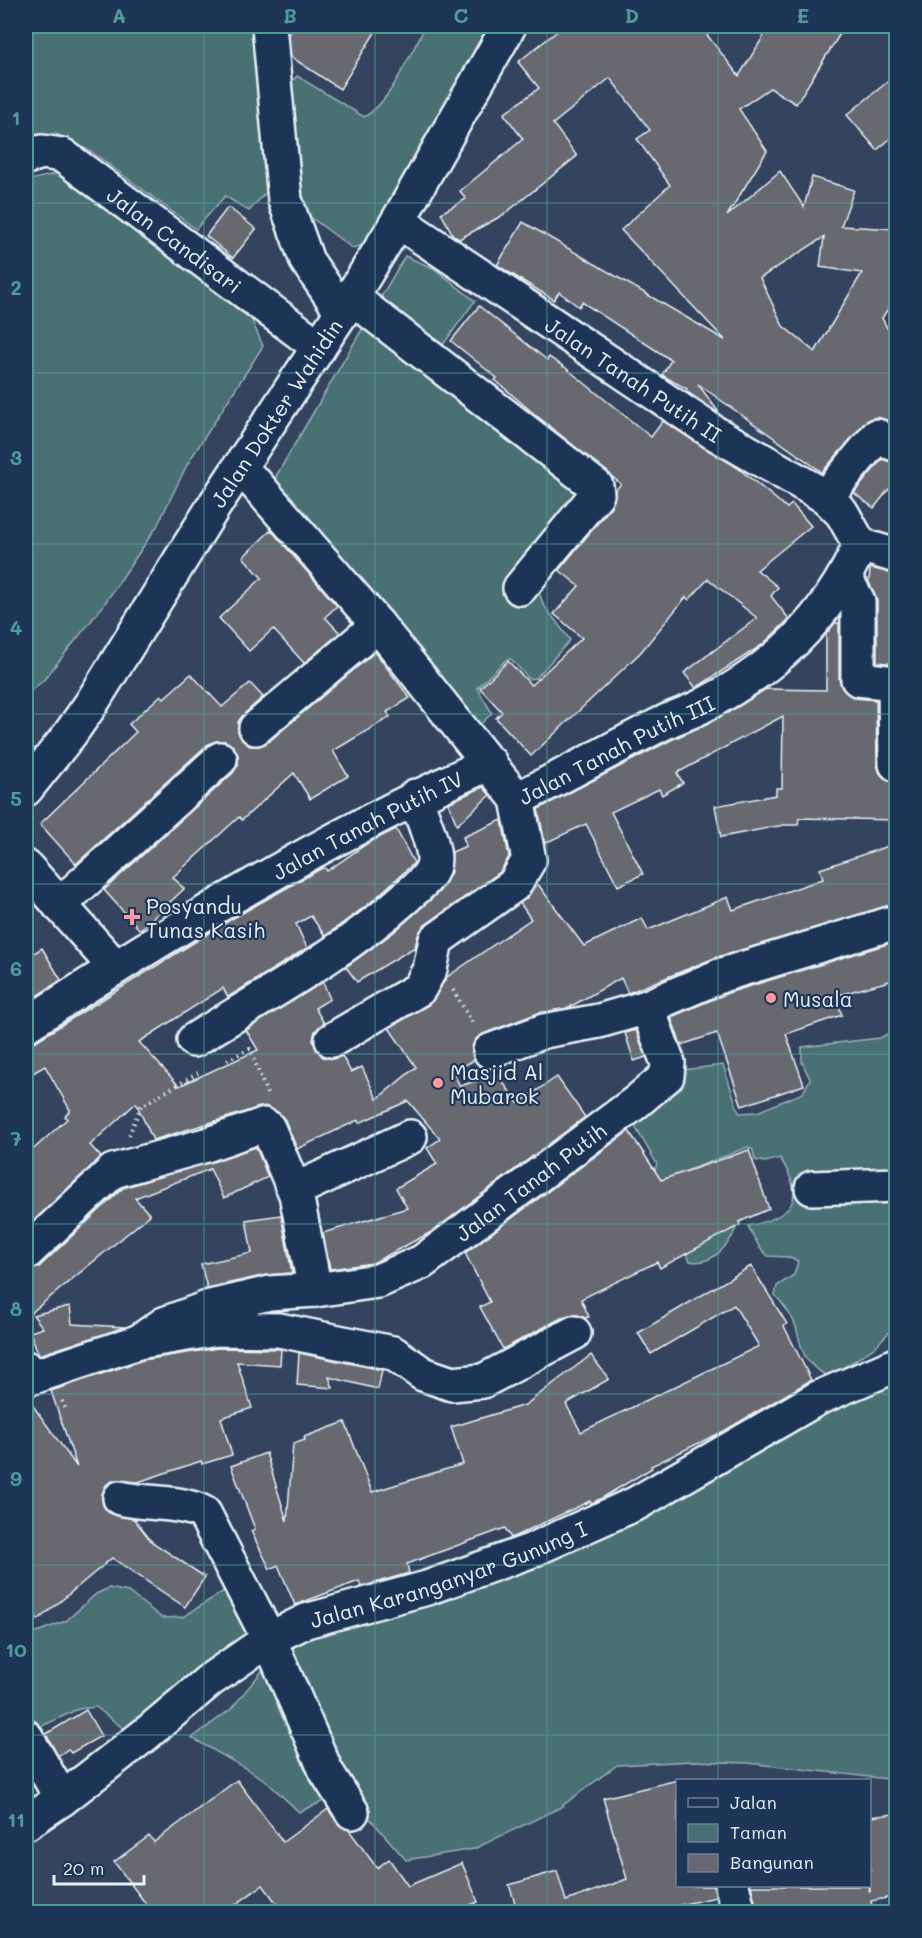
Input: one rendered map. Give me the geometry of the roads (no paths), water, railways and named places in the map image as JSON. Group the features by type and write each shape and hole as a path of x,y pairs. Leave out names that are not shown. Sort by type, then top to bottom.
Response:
{"main road":[{"path":"269,26 285,200 307,261 346,304 596,486 597,494 520,588"},
{"name":"Jalan Dokter Wahidin","path":"26,789 57,752 91,704 239,468 319,347 398,221 509,26"},
{"name":"Jalan Candisari","path":"26,157 42,152 62,155 319,347"},
{"name":"Jalan Tanah Putih II","path":"398,221 713,432 826,497 842,513 860,545"},
{"path":"826,497 877,436 892,443 897,440"},
{"name":"Jalan Tanah Putih III","path":"239,468 256,484 378,625 490,762 517,799 664,723 701,707 769,663 809,628 845,578 860,545"},
{"path":"860,545 897,556"},
{"path":"845,578 858,601 858,679 895,683 897,764"},
{"path":"256,728 378,625"},
{"path":"59,905 220,759"},
{"name":"Jalan Tanah Putih IV","path":"26,1025 115,967 339,836 415,796 490,762"},
{"path":"198,1056 383,917 426,879 433,867 434,853 415,796"},
{"path":"332,1040 419,989 428,975 436,940 514,885 523,874 529,860 517,799"},
{"path":"26,867 115,967"},
{"path":"490,1051 544,1030 599,1021 647,1007 722,975 830,940 897,922"},
{"name":"Jalan Tanah Putih","path":"138,1342 153,1329 210,1307 270,1293 315,1290 378,1281 422,1262 635,1104 667,1076 669,1069 647,1007"},
{"path":"26,1253 113,1171 206,1145 263,1125 268,1128 294,1190 315,1290"},
{"path":"294,1190 410,1137"},
{"path":"812,1188 897,1185"},
{"path":"26,1368 33,1377 138,1342 217,1329 279,1330 393,1353 423,1374 468,1382 574,1333"},
{"name":"Jalan Karanganyar Gunung I","path":"26,1822 62,1799 146,1734 210,1680 269,1639 306,1621 427,1588 530,1551 637,1503 818,1398 897,1365"},
{"path":"120,1498 152,1503 174,1503 204,1512 269,1639 326,1771 352,1812"},
{"path":"26,1737 62,1799"}],"place":[{"name":"Posyandu Tunas Kasih","path":"132,917"},
{"name":"Musala","path":"771,998"},
{"name":"Masjid Al Mubarok","path":"438,1083"}]}
